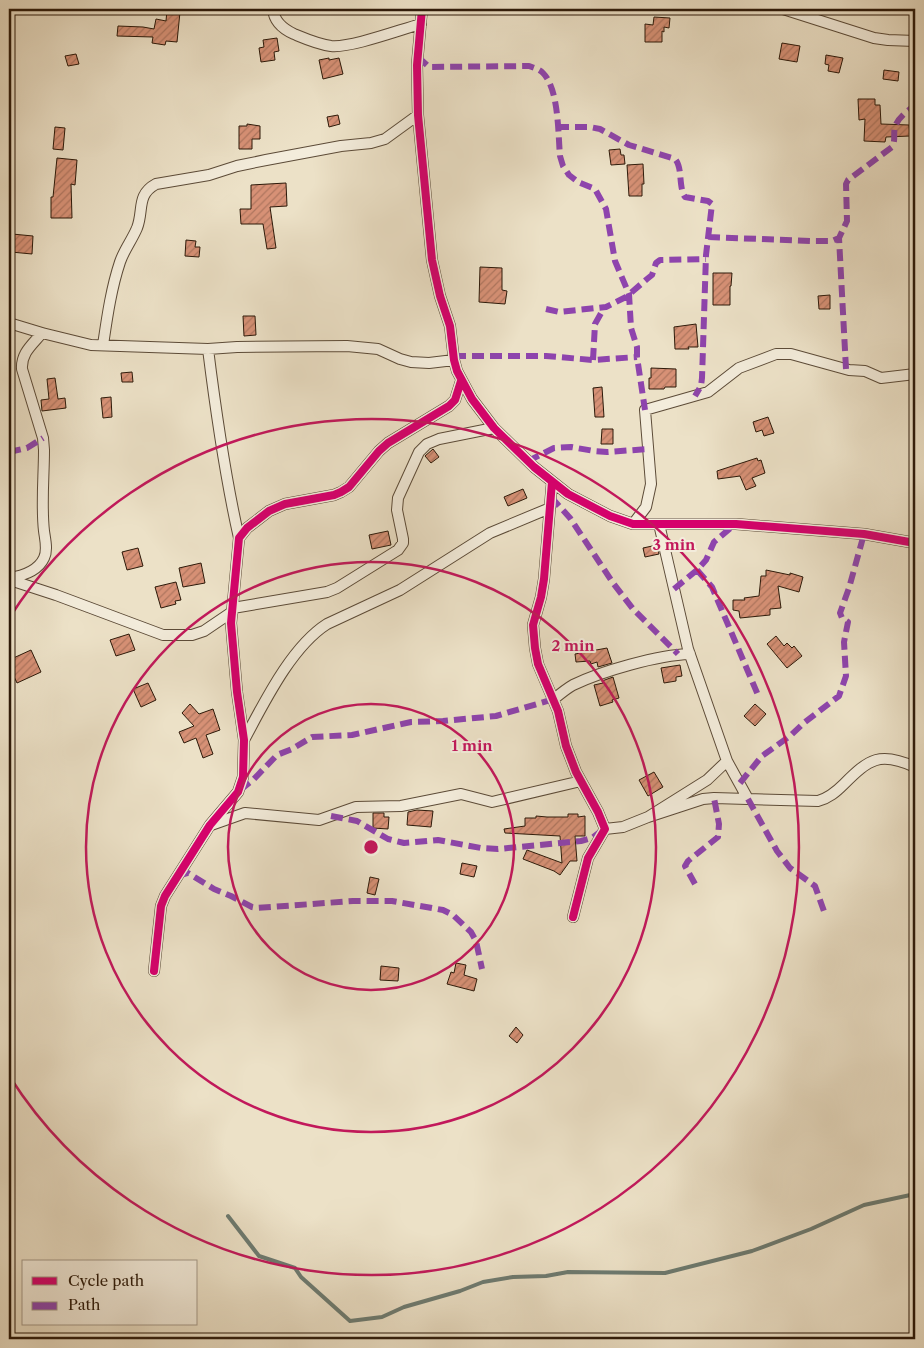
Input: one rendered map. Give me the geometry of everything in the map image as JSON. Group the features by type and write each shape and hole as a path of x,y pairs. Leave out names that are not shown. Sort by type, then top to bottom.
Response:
{"street":[{"path":"273,9 277,22 285,30 319,44 333,46 354,43 421,24"},
{"path":"422,9 417,65 418,115 432,260 440,296 450,326 454,360 461,381 494,428 552,482 588,506 633,524 736,524 864,534 915,543"},
{"path":"783,9 874,38 915,41"},
{"path":"103,346 113,286 120,261 139,223 143,197 150,188 156,184 220,173 247,164 341,146 371,143 385,139 418,115"},
{"path":"9,323 91,345 103,346 208,349 347,346 378,350 410,362 454,360"},
{"path":"9,579 21,576 38,566 45,557 43,438 22,369 24,354 42,333"},
{"path":"154,971 161,906 165,896 210,825 238,792 244,777 244,740 237,692 231,623 239,538 226,474 208,349"},
{"path":"633,524 646,507 650,496 651,484 645,410 708,392 739,368 776,354 791,354 849,370 866,371 881,378 915,374"},
{"path":"239,538 247,528 269,511 285,504 334,495 349,487 378,451 449,406 455,400 461,381"},
{"path":"9,579 56,594 163,635 192,635 204,631 233,610 327,592 337,588 398,550 404,539 397,510 398,498 418,452 427,444 439,439 494,428"},
{"path":"552,482 542,597 533,625 533,635 538,664 554,699 566,746 581,781 598,812 604,829 586,864 573,917"},
{"path":"244,740 260,709 298,648 317,630 400,590 490,533 550,508"},
{"path":"659,524 690,654 727,761 748,799"},
{"path":"554,699 573,685 600,674 657,658 690,654"},
{"path":"604,829 623,827 703,799 818,801 826,799 834,794 862,766 874,760 885,758 901,760 915,767"},
{"path":"648,817 707,780 727,761"},
{"path":"210,825 245,813 319,820 356,807 401,806 461,794 492,802 581,781"}],"building":[{"path":"167,10 180,12 177,42 166,41 165,45 152,43 153,37 117,36 118,26 154,29 156,19 166,21"},
{"path":"654,17 670,18 669,28 664,27 664,32 662,31 662,42 645,42 645,24 653,25"},
{"path":"277,38 279,51 274,52 275,60 261,62 259,48 264,47 263,40"},
{"path":"782,43 800,46 797,62 779,59"},
{"path":"76,54 79,64 68,66 65,56"},
{"path":"826,55 843,58 839,73 828,71 829,65 825,64"},
{"path":"329,58 329,60 339,58 343,74 323,79 319,60"},
{"path":"884,70 899,72 898,81 883,79"},
{"path":"858,99 875,99 875,105 880,105 881,124 909,125 910,136 886,137 885,142 864,141 865,119 859,120"},
{"path":"338,115 340,124 329,127 327,117"},
{"path":"247,124 260,126 260,139 252,139 252,149 239,149 239,126 247,126"},
{"path":"55,127 65,128 63,150 53,149"},
{"path":"620,149 621,155 624,155 625,164 611,165 609,150"},
{"path":"57,158 77,160 75,185 71,184 72,218 51,218 51,197 53,197"},
{"path":"643,164 644,184 642,184 642,196 629,196 627,165"},
{"path":"286,183 287,206 270,207 276,248 267,249 263,224 241,224 240,209 251,209 251,185"},
{"path":"12,234 33,236 32,254 11,252"},
{"path":"186,240 196,241 195,247 200,247 199,257 185,256"},
{"path":"480,267 502,268 502,290 507,291 505,304 479,302"},
{"path":"713,273 732,273 730,305 713,305"},
{"path":"830,295 830,309 819,309 818,296"},
{"path":"243,316 255,316 256,335 244,336"},
{"path":"696,324 698,347 675,349 674,327"},
{"path":"651,368 676,369 676,387 649,389"},
{"path":"132,372 133,382 122,382 121,373"},
{"path":"55,378 58,399 65,398 66,408 42,411 41,400 49,399 47,379"},
{"path":"602,387 604,417 595,417 593,388"},
{"path":"111,397 112,417 103,418 101,398"},
{"path":"768,417 774,433 764,436 762,430 756,432 753,422"},
{"path":"602,429 613,429 613,444 601,444"},
{"path":"433,449 439,457 431,463 425,456"},
{"path":"757,458 758,461 761,460 765,473 752,478 756,486 746,490 740,476 718,479 717,471"},
{"path":"523,489 527,498 508,506 504,497"},
{"path":"388,531 391,545 372,549 369,535"},
{"path":"657,545 659,554 645,557 643,548"},
{"path":"138,548 143,566 127,570 122,552"},
{"path":"201,563 205,583 183,587 179,568"},
{"path":"766,570 790,575 790,573 803,577 799,592 778,586 781,608 770,609 770,615 740,618 739,611 733,610 733,600 745,600 744,598 759,596 761,576 766,576"},
{"path":"176,582 181,600 175,601 176,604 161,608 155,587"},
{"path":"129,634 135,650 116,656 110,640"},
{"path":"776,636 784,646 787,643 792,648 794,646 802,656 787,668 767,644"},
{"path":"607,648 612,663 598,667 597,662 591,664 590,661 576,662 575,654"},
{"path":"31,650 41,672 17,683 9,666 9,660"},
{"path":"680,665 682,676 676,677 676,681 664,683 661,668"},
{"path":"613,677 619,698 600,706 594,685 603,683 602,681"},
{"path":"148,683 156,700 141,707 133,689"},
{"path":"190,704 199,714 213,709 220,730 206,735 213,754 203,758 196,738 184,743 179,732 194,726 182,713"},
{"path":"755,704 766,714 755,726 744,716"},
{"path":"654,772 663,787 648,796 639,780"},
{"path":"417,810 433,811 431,827 407,825 408,812"},
{"path":"373,813 384,813 384,817 389,817 388,829 373,828"},
{"path":"568,814 578,814 578,817 585,816 585,836 575,836 577,861 570,861 560,875 523,859 527,850 562,863 560,836 505,833 504,829 525,826 525,818 536,818 536,816 568,817"},
{"path":"462,863 477,866 474,877 460,874"},
{"path":"370,877 379,879 375,895 367,893"},
{"path":"456,963 466,965 464,975 477,979 474,991 447,984 451,972 454,973"},
{"path":"381,966 399,968 398,981 380,980"},
{"path":"516,1027 523,1035 517,1043 509,1036"}],"waterway":[{"path":"228,1216 259,1256 295,1268 301,1277 350,1321 382,1317 404,1307 460,1291 483,1282 513,1277 546,1276 568,1272 665,1273 752,1251 811,1229 864,1205 915,1194"}],"marked path":[{"path":"418,57 429,67 529,66 541,72 548,80 555,100 560,156 563,166 569,175 578,182 595,189 606,209 615,261 629,294 631,328 637,347 645,410"},
{"path":"846,369 839,238 847,221 846,184 848,180 892,147 896,123 915,105"},
{"path":"557,127 590,127 600,129 629,145 675,159 679,167 685,197 708,201 712,204 706,255 702,378 701,386 695,396"},
{"path":"708,237 811,241 832,241 839,238"},
{"path":"546,309 559,312 606,307 626,297 652,275 656,263 660,260 706,259"},
{"path":"593,360 595,324 604,308"},
{"path":"454,356 546,356 593,360 637,357"},
{"path":"9,452 27,448 43,438"},
{"path":"528,461 554,448 571,447 607,452 648,449"},
{"path":"551,497 570,518 613,583 633,609 678,654"},
{"path":"674,589 697,570 706,560 714,542 734,525"},
{"path":"740,783 762,756 839,696 846,676 844,642 848,622 842,618 840,613 864,534"},
{"path":"697,570 712,587 758,695"},
{"path":"240,790 253,780 277,755 292,749 312,737 352,735 411,722 496,716 554,699"},
{"path":"695,884 685,866 688,861 718,837 719,824 714,798"},
{"path":"748,799 777,851 790,868 815,886 825,914"},
{"path":"331,816 357,821 388,839 404,843 438,840 481,848 498,849 581,841 592,838 600,832"},
{"path":"178,876 188,873 214,889 257,908 353,901 392,901 443,910 453,915 471,932 476,941 482,969"}],"cycle path":[{"path":"422,9 417,65 418,115 432,260 440,296 450,326 457,371 472,399 494,428 534,467 568,494 610,516 633,524 736,524 864,534 915,543"},
{"path":"154,971 161,906 165,896 210,825 238,792 243,777 244,740 237,692 231,623 239,538 247,528 269,511 285,504 334,495 349,487 388,443 449,406 455,400 461,381"},
{"path":"552,482 544,579 533,625 535,648 538,664 558,711 566,746 576,772 605,829 588,858 573,917"}]}
